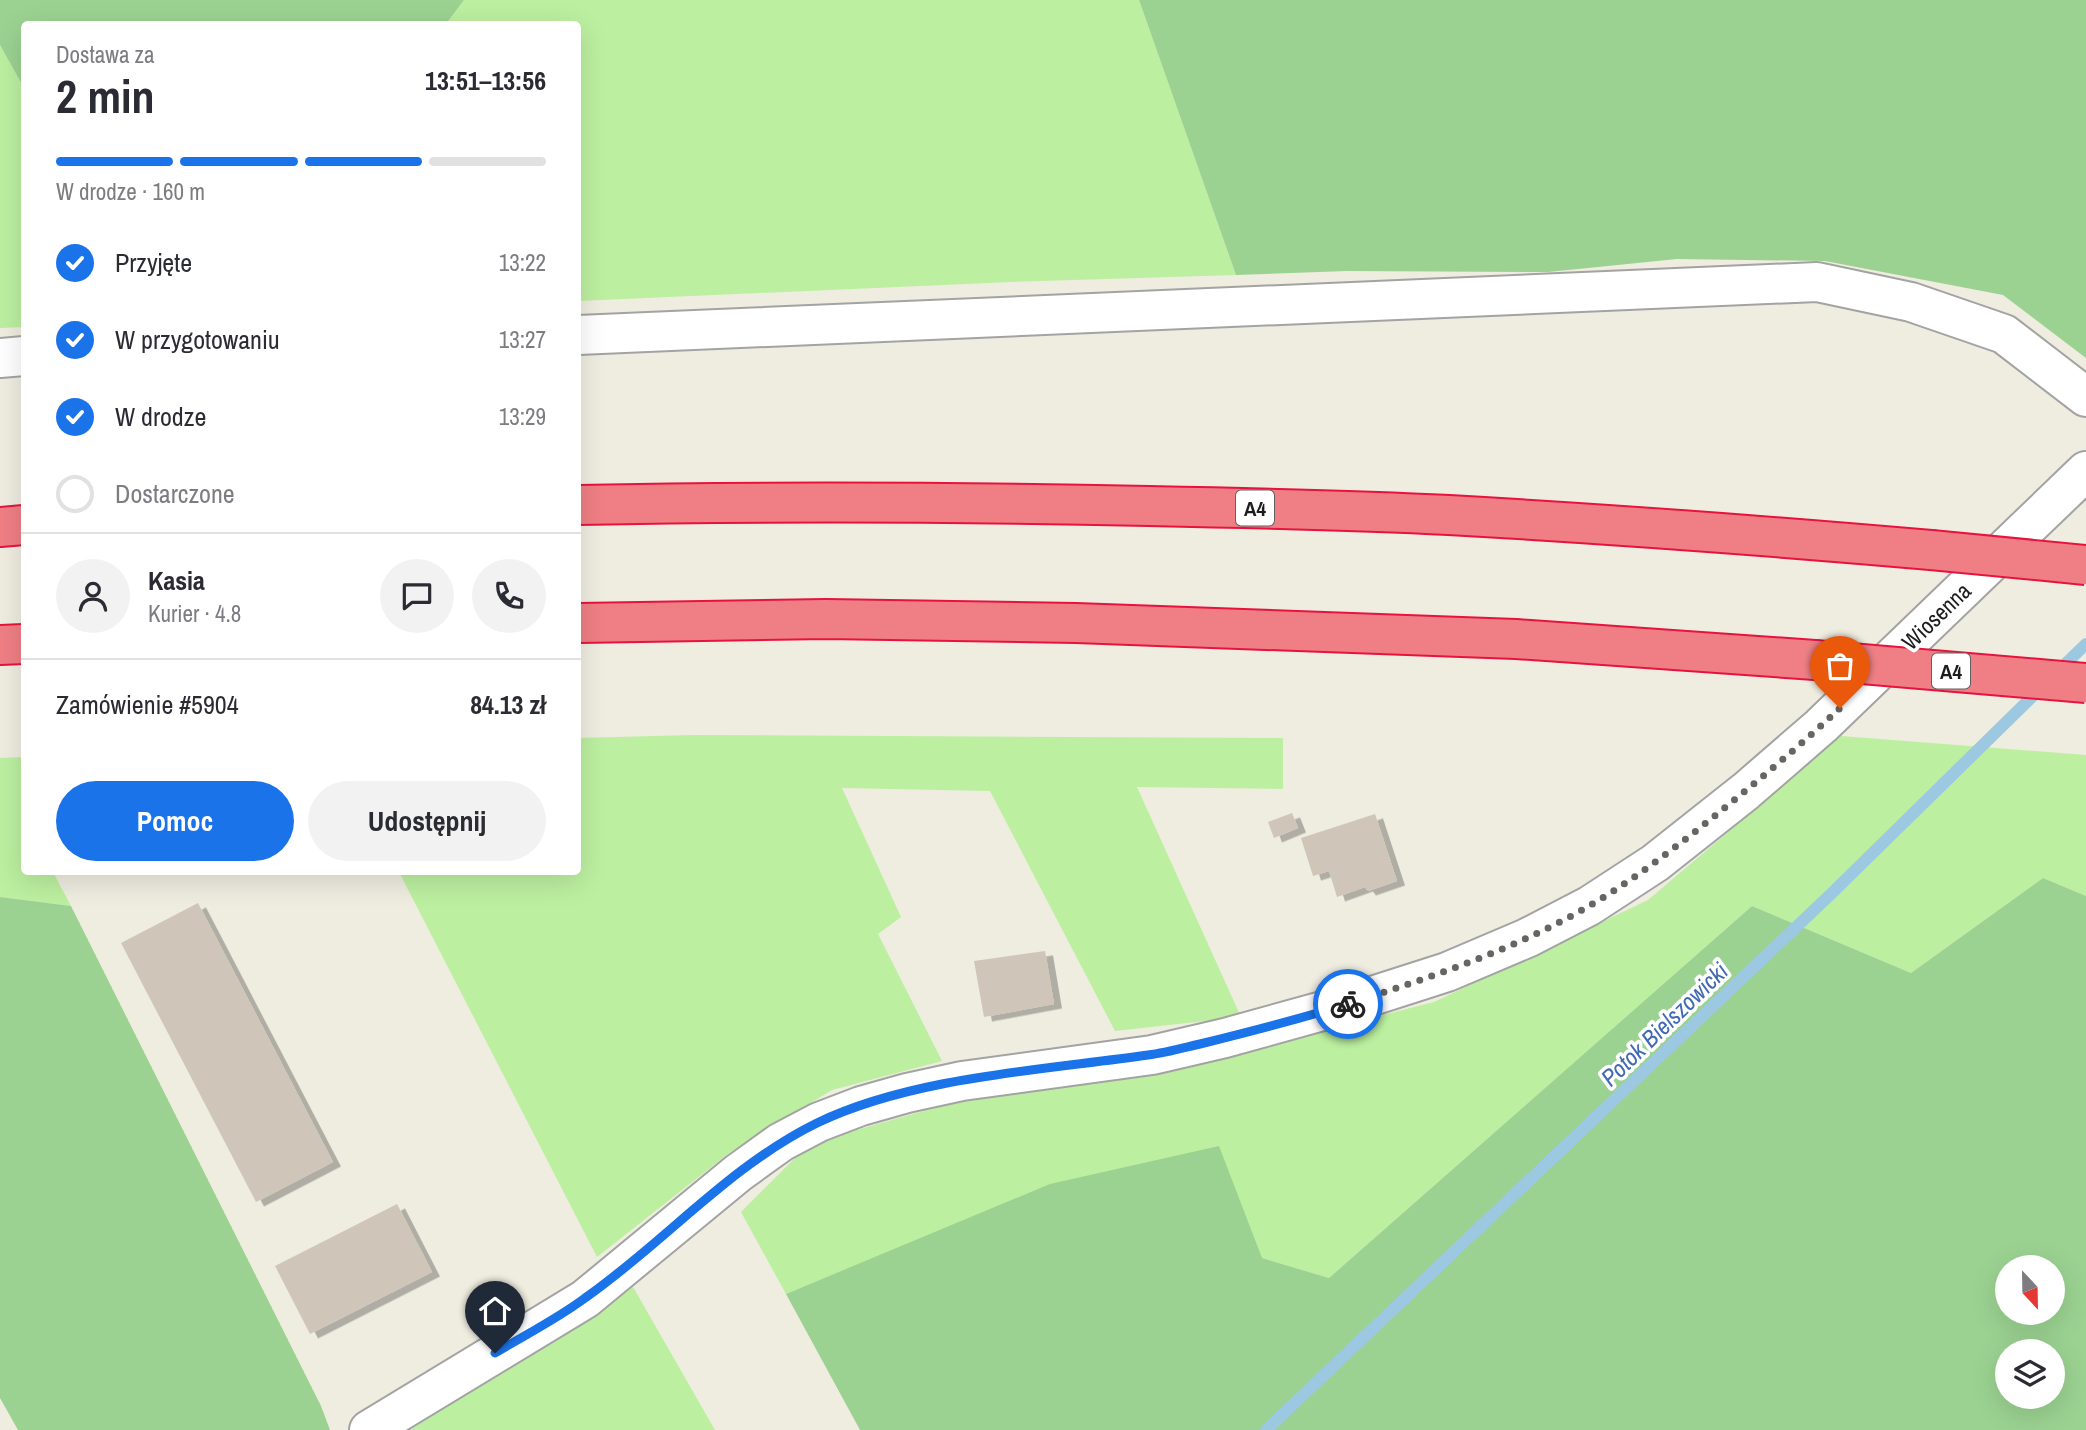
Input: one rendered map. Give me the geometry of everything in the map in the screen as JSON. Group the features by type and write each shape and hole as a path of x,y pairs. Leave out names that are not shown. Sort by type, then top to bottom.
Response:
{"highway":[{"name":"A4","path":"581,505 759,501 955,502 1448,515 1731,532 2086,565"},
{"path":"0,527 21,525"},
{"name":"A4","path":"581,623 826,619 1076,622 1502,639 1815,660 2086,683"},
{"path":"0,645 21,644"}],"street":[{"path":"581,335 1817,282 1911,302 2004,334 2086,397"},
{"path":"0,358 21,356"},
{"name":"Wiosenna","path":"369,1430 585,1299 738,1173 781,1142 819,1122 907,1093 962,1081 1152,1055 1344,1005 1447,972 1527,938 1589,906 1655,863 1746,791 1821,726 2086,471"}],"green space":[{"path":"0,0 464,0 448,21 21,21 21,83 0,45"},
{"path":"464,0 1139,0 1236,275 581,301 581,21 448,21"},
{"path":"1139,0 2086,0 2086,358 2003,295 1825,261 1677,259 1548,272 1347,271 1236,275"},
{"path":"0,45 21,83 21,327 0,328"},
{"path":"694,735 1283,738 1283,789 1137,787 1241,1017 1115,1031 990,791 842,788 901,917 878,934 942,1061 832,1090 729,1153 597,1257 401,875 581,875 581,738"},
{"path":"1841,736 2086,755 2086,896 2043,878 1911,973 1752,906 1329,1278 1262,1258 916,1241 786,1294 741,1212 810,1143 963,1100 1170,1069 1434,1002 1648,900"},
{"path":"21,757 21,875 55,875 71,906 0,897 0,758"},
{"path":"2043,878 2086,896 2086,1430 860,1430 786,1294 1050,1184 1219,1146 1262,1258 1329,1278 1752,906 1911,973"},
{"path":"0,897 71,906 321,1406 330,1430 18,1430 0,1398"},
{"path":"633,1287 715,1430 410,1430"}],"building":[{"path":"1292,813 1298,828 1274,838 1268,822"},
{"path":"1375,814 1397,881 1368,891 1365,887 1337,897 1329,871 1313,876 1301,838"},
{"path":"198,903 333,1162 256,1202 121,943"},
{"path":"1045,951 1054,1004 984,1017 974,961"},
{"path":"397,1204 432,1272 310,1334 275,1266"}],"waterway":[{"name":"Potok Bielszowicki","path":"2057,672 2086,644"},
{"name":"Potok Bielszowicki","path":"1266,1430 1832,893 2042,687"}],"way so far":[{"path":"1348,1004 1447,972 1527,938 1589,906 1655,863 1746,791 1840,708"}],"route":[{"path":"495,1353 585,1299 738,1173 781,1142 819,1122 907,1093 962,1081 1152,1055 1348,1004"}]}
